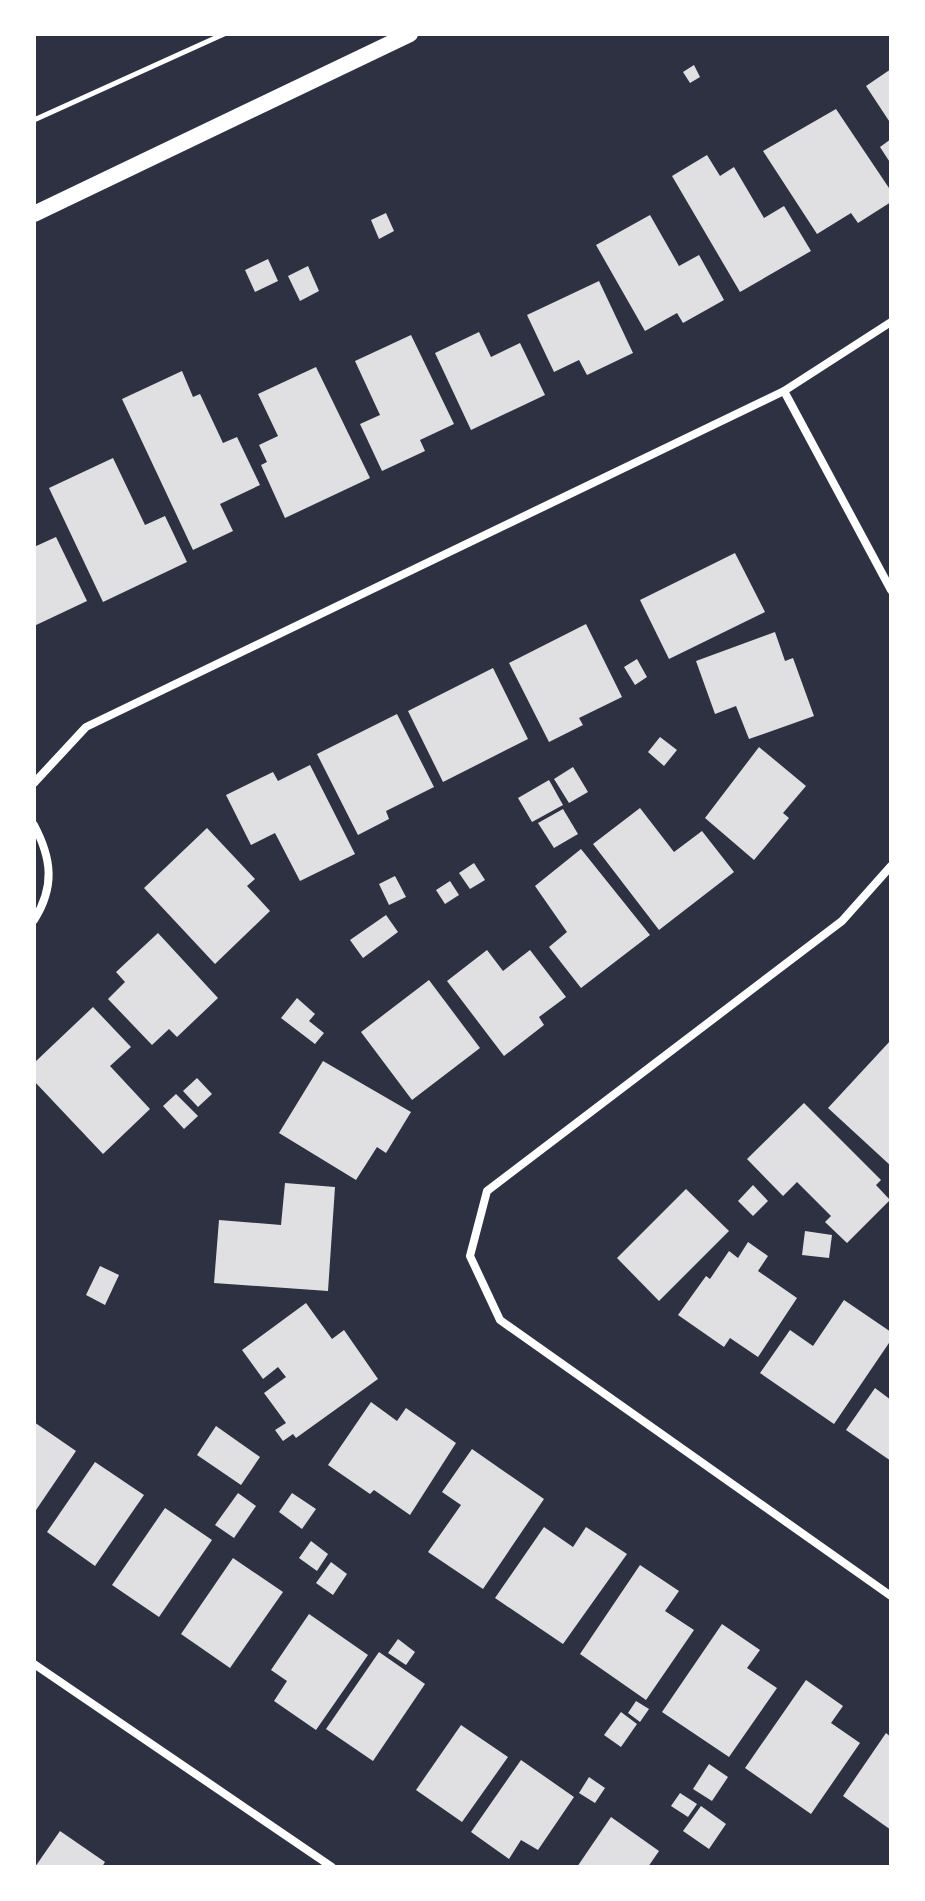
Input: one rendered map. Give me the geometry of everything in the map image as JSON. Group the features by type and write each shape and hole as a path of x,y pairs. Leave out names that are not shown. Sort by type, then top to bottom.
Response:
{"main road":[{"path":"34,214 410,34"}],"street":[{"path":"34,783 86,727 784,391 891,322"},
{"path":"784,391 891,590"},
{"path":"34,825 47,849 51,875 45,902 34,920"},
{"path":"891,866 842,921 487,1191 470,1256 500,1320 891,1596"},
{"path":"34,1664 332,1867"}],"path":[{"path":"34,120 224,34"}],"building":[{"path":"694,65 700,77 690,83 683,72"},
{"path":"891,69 891,124 866,86"},
{"path":"836,109 891,191 891,202 858,223 851,213 817,234 763,151"},
{"path":"891,139 891,164 880,147"},
{"path":"707,155 720,176 734,167 764,218 784,206 811,251 740,292 672,176"},
{"path":"386,213 394,231 379,239 371,220"},
{"path":"650,215 679,266 699,255 724,300 683,323 677,313 645,331 596,245"},
{"path":"268,259 278,281 255,292 245,270"},
{"path":"308,266 319,291 300,301 288,276"},
{"path":"599,281 633,353 587,375 579,360 554,372 527,315"},
{"path":"479,332 491,357 520,343 545,395 471,430 435,353"},
{"path":"411,335 454,424 420,440 425,451 382,471 360,424 380,415 355,361"},
{"path":"316,367 370,478 285,518 261,465 267,462 259,445 278,436 258,394"},
{"path":"182,371 193,397 200,394 223,443 237,437 260,485 220,504 233,531 193,550 122,399"},
{"path":"113,458 145,525 165,516 187,562 103,602 49,488"},
{"path":"56,537 87,601 34,626 34,547"},
{"path":"735,553 765,612 669,659 640,600"},
{"path":"586,624 622,697 579,718 583,725 549,742 509,663"},
{"path":"775,632 785,661 793,658 814,716 749,739 736,706 715,714 696,661"},
{"path":"637,659 647,677 635,685 624,667"},
{"path":"493,668 528,739 443,782 408,711"},
{"path":"397,714 434,787 386,811 389,819 358,835 317,754"},
{"path":"660,737 677,750 664,766 648,752"},
{"path":"759,747 806,786 783,813 789,818 754,860 705,818"},
{"path":"310,765 355,854 300,881 275,833 251,845 226,795 273,772 278,781"},
{"path":"573,767 588,792 569,803 554,779"},
{"path":"549,780 563,805 532,822 518,798"},
{"path":"640,808 674,852 702,831 734,872 659,930 593,844"},
{"path":"563,809 578,834 554,848 538,823"},
{"path":"207,828 255,879 247,886 270,911 215,964 144,888"},
{"path":"581,849 650,935 581,988 549,947 567,932 535,886"},
{"path":"474,863 485,880 470,889 459,873"},
{"path":"395,876 406,897 389,905 379,884"},
{"path":"450,881 459,895 445,904 436,890"},
{"path":"386,915 398,932 363,958 350,940"},
{"path":"158,933 218,998 177,1037 169,1029 152,1045 108,999 125,982 116,972"},
{"path":"487,950 503,971 530,950 566,997 539,1017 544,1025 504,1056 447,981"},
{"path":"429,980 480,1048 412,1100 361,1032"},
{"path":"297,998 315,1014 309,1021 324,1033 315,1044 281,1018"},
{"path":"93,1007 131,1047 110,1066 150,1109 103,1154 34,1081 34,1063"},
{"path":"891,1040 891,1166 828,1108"},
{"path":"323,1061 411,1112 386,1153 377,1147 356,1180 279,1133"},
{"path":"197,1078 212,1094 198,1107 183,1091"},
{"path":"176,1094 198,1116 184,1129 163,1106"},
{"path":"804,1103 881,1180 876,1185 890,1200 847,1243 825,1222 831,1216 797,1182 783,1196 747,1159"},
{"path":"285,1183 335,1187 328,1291 214,1283 219,1220 281,1225"},
{"path":"753,1185 768,1201 753,1216 738,1201"},
{"path":"686,1189 729,1231 659,1301 617,1258"},
{"path":"805,1231 832,1235 829,1258 802,1255"},
{"path":"748,1242 768,1256 758,1271 797,1298 758,1357 730,1338 724,1347 678,1315 706,1276 710,1279 729,1251 738,1258"},
{"path":"100,1266 119,1275 105,1305 86,1295"},
{"path":"844,1300 891,1332 891,1340 834,1424 760,1373 790,1330 813,1346"},
{"path":"306,1303 332,1339 344,1330 378,1379 296,1438 293,1434 283,1441 275,1430 286,1423 264,1393 286,1377 278,1367 263,1379 242,1350"},
{"path":"875,1388 891,1400 891,1461 846,1430"},
{"path":"371,1402 397,1421 406,1408 456,1443 410,1515 374,1490 370,1494 328,1465"},
{"path":"34,1422 76,1451 34,1513"},
{"path":"216,1426 260,1457 241,1485 197,1455"},
{"path":"472,1449 544,1499 483,1589 428,1552 461,1505 442,1492"},
{"path":"95,1462 144,1495 95,1566 47,1532"},
{"path":"238,1493 256,1506 234,1538 215,1525"},
{"path":"292,1493 316,1509 302,1529 279,1512"},
{"path":"165,1508 212,1540 159,1617 112,1585"},
{"path":"544,1527 573,1547 586,1527 627,1554 563,1644 495,1598"},
{"path":"311,1541 328,1554 317,1571 299,1558"},
{"path":"233,1558 283,1592 230,1668 181,1634"},
{"path":"331,1562 347,1574 333,1595 316,1583"},
{"path":"640,1565 679,1591 665,1611 694,1630 646,1700 580,1654"},
{"path":"309,1614 368,1655 316,1730 274,1701 287,1681 271,1670"},
{"path":"722,1624 760,1650 747,1668 777,1688 729,1757 662,1712"},
{"path":"398,1639 415,1652 406,1665 388,1653"},
{"path":"379,1652 425,1684 373,1761 326,1729"},
{"path":"806,1680 843,1706 831,1723 860,1743 811,1814 745,1768"},
{"path":"636,1701 649,1709 640,1722 628,1713"},
{"path":"621,1712 637,1724 621,1747 604,1735"},
{"path":"461,1725 508,1757 462,1822 416,1790"},
{"path":"886,1733 891,1737 891,1830 843,1796"},
{"path":"521,1760 574,1797 538,1850 521,1840 509,1859 471,1832"},
{"path":"709,1764 728,1777 712,1801 693,1789"},
{"path":"589,1777 605,1788 595,1803 579,1793"},
{"path":"680,1793 697,1804 688,1817 671,1806"},
{"path":"701,1806 726,1824 709,1849 683,1831"},
{"path":"611,1817 659,1851 648,1867 577,1867"},
{"path":"60,1831 105,1862 102,1867 35,1867"}]}
